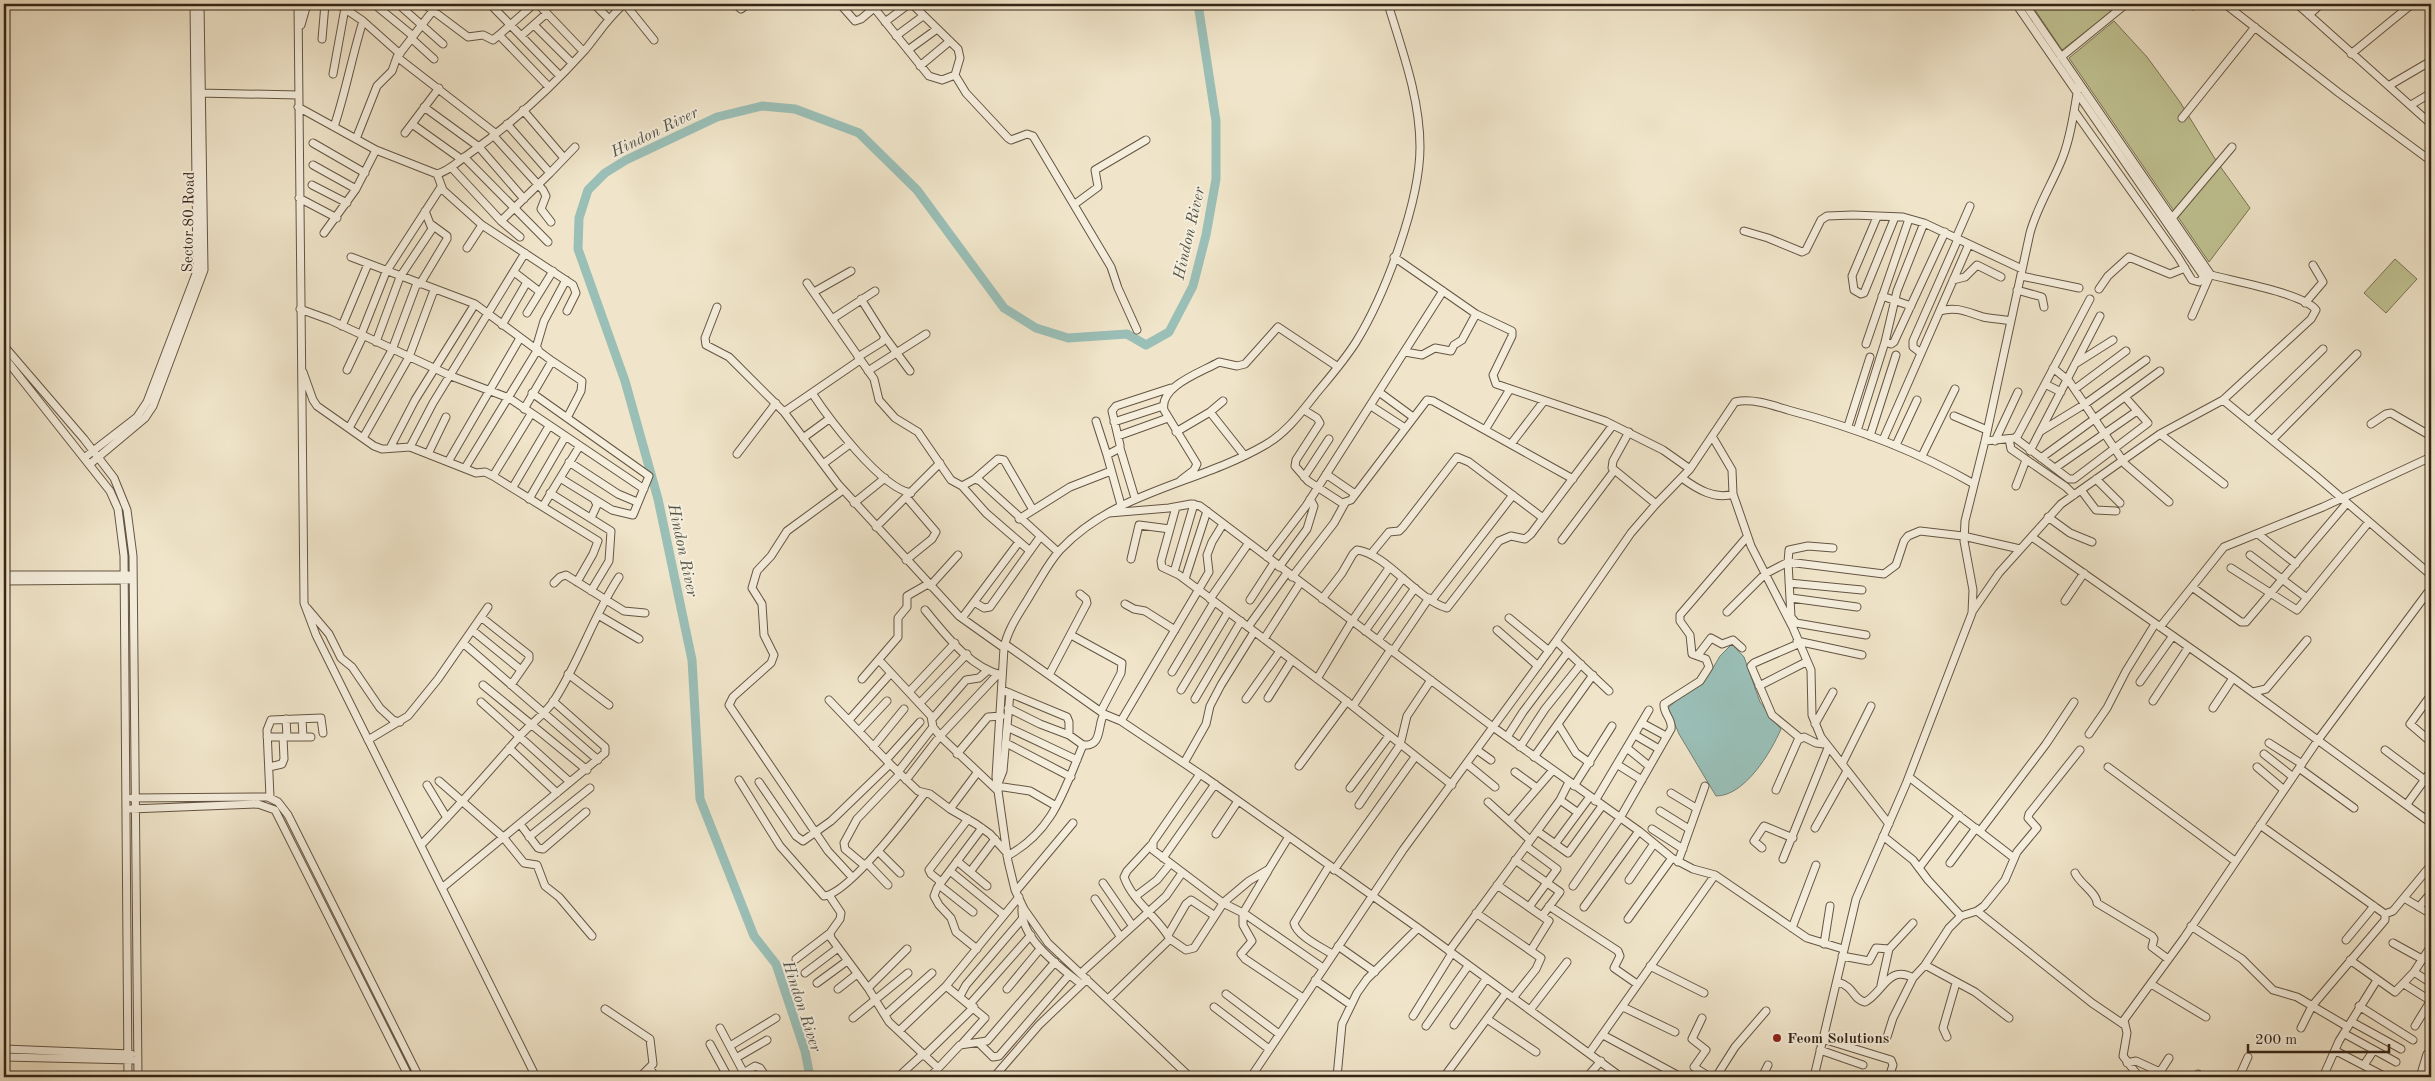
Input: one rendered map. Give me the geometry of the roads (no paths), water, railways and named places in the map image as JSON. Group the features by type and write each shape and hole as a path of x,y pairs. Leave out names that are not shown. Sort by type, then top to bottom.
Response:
{"street":[{"name":"Sector 80 Road","path":"194,4 198,94"},
{"name":"Sector 80 Road","path":"87,461 137,416 146,402 162,371 197,271 200,4"},
{"path":"298,4 304,603 308,618 536,1077"},
{"path":"299,32 307,4"},
{"path":"322,39 325,4"},
{"path":"338,4 363,21 399,55 494,134 538,184 546,196 541,209 551,222"},
{"path":"374,4 434,58"},
{"path":"398,4 443,44"},
{"path":"424,4 468,37 483,35 493,40 534,4"},
{"path":"356,139 377,86 392,71 399,55 438,4"},
{"path":"490,4 560,76"},
{"path":"538,4 584,51"},
{"path":"594,4 608,18"},
{"path":"298,108 376,150 437,174 445,172 479,147 523,110 560,76 584,51 608,18 625,4 654,40"},
{"path":"735,4 741,9 748,4"},
{"path":"840,4 854,21 861,19 872,6 929,76 935,79 955,75"},
{"path":"886,22 910,4 950,41 959,52 955,75 966,93 1008,138 1012,140 1026,134 1033,136 1075,204 1111,268 1137,330"},
{"path":"1190,1077 1039,933 1017,894 1007,854 996,763 1001,716 1002,690 1000,675 1004,646 1010,628 1058,552 1077,534 1106,513 1135,498 1177,484 1244,455 1278,436 1304,410 1338,368 1361,334 1394,257 1417,187 1420,146 1415,101 1388,4"},
{"path":"1814,1077 1838,982 1856,899 1909,777 1972,613 1999,574 2048,517 2077,492 2160,434 2223,400 2313,317 2316,310 2305,302 2290,296 2208,276 2016,4"},
{"path":"2025,4 2173,217 2208,276"},
{"path":"2062,57 2126,4"},
{"path":"2225,4 2339,93 2431,161"},
{"path":"2297,4 2351,54 2390,85 2431,124"},
{"path":"2308,14 2321,4"},
{"path":"2351,54 2412,4"},
{"path":"333,74 345,8"},
{"path":"521,36 547,13"},
{"path":"896,36 923,16"},
{"path":"334,126 347,86 351,57 363,21"},
{"path":"534,25 572,63"},
{"path":"2182,118 2255,27"},
{"path":"908,50 937,29"},
{"path":"499,35 548,87"},
{"path":"920,66 950,41"},
{"path":"2390,85 2431,61"},
{"path":"1972,613 1973,590 1963,536 1964,521 1988,430 2021,272 2034,221 2062,158 2075,112 2079,83"},
{"path":"405,133 439,88"},
{"path":"2411,106 2431,93"},
{"path":"198,94 298,95"},
{"path":"424,107 479,147 524,199"},
{"path":"523,110 564,158"},
{"path":"2075,112 2195,282 2199,282 2208,276"},
{"path":"412,124 462,158 548,242"},
{"path":"507,124 550,172"},
{"path":"1075,204 1098,187 1095,170 1146,140"},
{"path":"313,143 365,173"},
{"path":"501,221 575,147"},
{"path":"2173,217 2232,147"},
{"path":"324,234 356,189 376,150"},
{"path":"313,165 356,189"},
{"path":"451,167 501,221 520,237"},
{"path":"437,174 441,187 482,225 573,285 576,292 567,311"},
{"path":"312,185 347,203"},
{"path":"347,370 386,272 441,187"},
{"path":"299,198 337,218"},
{"path":"1920,352 1913,347 1912,343 1947,266 1970,206"},
{"path":"349,428 392,350 418,283 447,239 446,236 432,225 426,211"},
{"path":"1744,231 1768,238 1802,252 1806,250 1823,218 1853,215 1909,218 1945,232 2021,272 2080,288"},
{"path":"1877,217 1852,276 1854,290 1861,294 1864,293 1895,217"},
{"path":"1866,344 1909,218"},
{"path":"1857,431 1885,342 1895,300 1924,223"},
{"path":"376,342 400,277 430,232 432,225"},
{"path":"467,248 482,225"},
{"path":"1885,342 1890,344 1894,342 1945,232"},
{"path":"1884,440 1920,352 1969,244"},
{"path":"410,448 450,376 525,253"},
{"path":"1897,253 1910,258"},
{"path":"1394,257 1476,314 1512,331 1512,336 1493,380 1496,384 1613,424 1663,450 1690,469"},
{"path":"2099,289 2108,276 2130,257 2170,274 2185,268"},
{"path":"351,258 474,304 582,381 581,391 566,418"},
{"path":"342,326 368,264"},
{"path":"2305,302 2323,282 2313,265"},
{"path":"1947,266 1957,271"},
{"path":"1940,282 1952,283 1966,277 1977,266 2001,276"},
{"path":"527,313 553,271"},
{"path":"814,292 851,271"},
{"path":"514,272 540,292"},
{"path":"2192,316 2208,276"},
{"path":"465,468 537,349 544,321 566,280"},
{"path":"502,325 527,282"},
{"path":"807,283 876,383 877,396 881,404 895,418 918,432 951,480 962,486 986,513 1030,551"},
{"path":"363,438 409,357 434,290"},
{"path":"2018,290 2042,297 2044,307"},
{"path":"832,318 875,291"},
{"path":"1267,557 1318,488 1443,291"},
{"path":"1882,296 1910,306"},
{"path":"861,299 885,338 910,371"},
{"path":"2090,299 2009,447 2077,492 2096,510 2116,511"},
{"path":"390,448 415,400 436,369 474,304"},
{"path":"717,307 705,338 706,345 729,357 776,403 854,503 962,618 1102,713 1121,721 1200,774 1418,928 1486,979 1590,1052 1621,1077"},
{"path":"1940,310 1953,307 1984,317 1996,317 2011,322"},
{"path":"300,310 342,326 450,376 508,398 644,489"},
{"path":"1405,352 1422,355 1435,348 1451,350 1462,340 1476,314"},
{"path":"2030,452 2100,316"},
{"path":"1135,498 1114,422 1112,411 1116,406 1171,388 1219,362 1237,366 1245,364 1278,327 1285,329 1338,368"},
{"path":"868,370 926,334"},
{"path":"448,462 520,338"},
{"path":"784,412 885,338"},
{"path":"2075,364 2113,340"},
{"path":"4,346 114,478 127,510 131,529 136,798 138,1077"},
{"path":"2249,422 2323,349"},
{"path":"2075,389 2126,351"},
{"path":"2272,440 2357,354"},
{"path":"1870,436 1896,355"},
{"path":"4,357 110,491 118,508 124,578 128,1077"},
{"path":"1848,426 1870,357"},
{"path":"2041,432 2085,404 2146,360"},
{"path":"524,409 552,361"},
{"path":"301,366 317,406 374,446 382,449 410,448 493,476 598,541 577,582"},
{"path":"2053,368 2068,379 2122,460 2169,502"},
{"path":"2041,458 2160,371"},
{"path":"2045,384 2061,392"},
{"path":"1171,388 1163,406 1176,432 1197,464 1194,470 1177,484"},
{"path":"1485,430 1510,389"},
{"path":"1922,456 1955,389"},
{"path":"812,392 850,444 898,490 909,496 936,532 932,539 906,560"},
{"path":"1379,392 1413,416"},
{"path":"1995,440 2018,392"},
{"path":"532,394 648,474 635,514 628,515 612,510 595,501 560,478"},
{"path":"1985,441 2012,439 2069,479 2074,479 2148,423 2125,397"},
{"path":"1176,432 1210,412 1223,400"},
{"path":"1184,763 1206,724 1210,706 1251,629 1289,575 1334,523 1345,503 1355,494 1424,402 1429,400 1573,479"},
{"path":"1896,445 1917,400"},
{"path":"2223,400 2431,574"},
{"path":"1511,444 1544,401"},
{"path":"1250,1077 1372,896 1631,534 1656,504 1690,469 1738,401 1771,405 1848,426 1922,456 1974,484"},
{"path":"737,454 776,403"},
{"path":"1114,422 1163,406"},
{"path":"1371,406 1405,428"},
{"path":"1304,410 1317,418 1320,423 1295,463 1304,477 1318,488 1345,503"},
{"path":"2055,468 2137,411"},
{"path":"1210,412 1244,455"},
{"path":"2371,424 2386,414 2391,413 2431,436"},
{"path":"493,476 531,414"},
{"path":"428,454 446,416"},
{"path":"1954,416 1988,430"},
{"path":"1118,436 1168,418"},
{"path":"804,438 830,419"},
{"path":"1096,421 1121,505"},
{"path":"1322,599 1342,573 1352,554 1357,550 1370,554 1431,599 1445,607 1449,606 1499,541 1512,536 1528,538 1613,424"},
{"path":"513,487 549,426"},
{"path":"1629,432 1611,465 1614,471 1656,504"},
{"path":"2160,434 2224,484"},
{"path":"1712,436 1732,470 1733,494 1747,537 1812,675 1811,706 1815,724 1826,746 1889,824"},
{"path":"529,498 565,437"},
{"path":"1304,477 1329,439"},
{"path":"823,464 850,444"},
{"path":"543,506 579,446"},
{"path":"1107,455 1120,448"},
{"path":"1370,554 1389,532 1399,531 1403,527 1456,457 1468,462 1543,518"},
{"path":"2089,734 2107,708 2126,670 2158,626 2192,587 2221,549 2344,501 2431,458"},
{"path":"962,486 975,479 998,459 1004,460 1033,510"},
{"path":"2016,486 2026,460"},
{"path":"569,462 618,494 638,502"},
{"path":"876,527 940,463"},
{"path":"1019,519 1070,487 1111,471"},
{"path":"1562,540 1614,471"},
{"path":"1326,474 1355,494"},
{"path":"854,503 886,478"},
{"path":"1682,478 1695,488 1706,492 1723,496 1733,494"},
{"path":"975,479 1058,552"},
{"path":"2096,479 2120,503"},
{"path":"843,490 787,531 771,556 754,577 752,588 762,604 764,635 774,655 771,663 734,697 729,705 816,833 843,869 852,877"},
{"path":"550,493 611,531 609,561 591,591"},
{"path":"1299,766 1350,704 1513,495"},
{"path":"1250,600 1310,522 1314,506 1310,499"},
{"path":"591,518 597,505 595,501"},
{"path":"2192,587 2243,622 2247,621 2296,564 2344,501"},
{"path":"1106,513 1194,504 1208,511 1248,544 1507,738 1595,802 1639,831 1653,845 1675,860 1715,875 1792,928 1843,952 1866,961 1876,948 1889,949"},
{"path":"1174,572 1194,504"},
{"path":"1176,507 1161,564 1241,621 1452,785"},
{"path":"1185,580 1208,511"},
{"path":"2048,517 2066,531 2092,542"},
{"path":"2231,568 2296,610 2369,522"},
{"path":"1121,721 1210,568 1207,555 1212,542 1223,524"},
{"path":"1131,559 1139,525 1170,529"},
{"path":"1727,612 1765,574 1788,562 1879,575 1884,574 1896,565 1904,541 1914,532 1927,531 1944,535 1963,536 2020,550"},
{"path":"2258,534 2296,564"},
{"path":"974,602 984,608 990,607 1040,537"},
{"path":"1573,886 1589,860 1620,818 1666,736 1671,722 1664,711 1664,704 1700,682 1709,667 1709,661 1692,654 1690,651 1690,635 1680,621 1680,615 1747,537"},
{"path":"2032,537 2253,692 2431,823"},
{"path":"962,618 1019,542"},
{"path":"1172,672 1212,600 1248,544"},
{"path":"1833,548 1808,546 1789,550 1791,617 1796,623 1866,635"},
{"path":"862,678 898,637 898,618 907,607 907,596 929,585 958,555"},
{"path":"2250,555 2307,598"},
{"path":"1317,679 1352,621 1389,568"},
{"path":"2065,601 2084,573"},
{"path":"554,583 563,575 628,613 645,613"},
{"path":"4,576 124,578"},
{"path":"4,581 133,577"},
{"path":"420,845 463,801 520,736 532,724 537,722 553,701 605,599 620,577"},
{"path":"1365,631 1403,578"},
{"path":"1264,639 1300,583"},
{"path":"1789,583 1862,590"},
{"path":"1378,640 1415,588"},
{"path":"2123,1024 2318,740 2431,588"},
{"path":"1049,676 1087,603 1086,599 1080,594"},
{"path":"1791,598 1857,607"},
{"path":"304,603 329,634 342,658 352,667 380,708 393,720 400,722"},
{"path":"1125,604 1134,609 1145,611 1175,630"},
{"path":"368,740 408,716 463,643 488,606"},
{"path":"925,610 967,654 987,671 1000,675"},
{"path":"1181,690 1228,612"},
{"path":"598,615 639,639"},
{"path":"480,617 529,655 529,659 511,685"},
{"path":"1509,618 1549,651"},
{"path":"1195,699 1241,621"},
{"path":"472,630 522,670"},
{"path":"1497,630 1538,666"},
{"path":"1008,708 1069,736 1083,746 1091,745 1097,739 1102,713 1121,673 1122,663 1071,635"},
{"path":"2140,682 2172,637"},
{"path":"1698,655 1711,638 1722,644 1733,640 1742,648"},
{"path":"2253,692 2266,688 2307,640"},
{"path":"1556,641 1609,691"},
{"path":"1826,746 1800,738 1772,715 1759,686 1752,664 1798,642 1862,655"},
{"path":"463,643 598,760"},
{"path":"909,692 955,643"},
{"path":"2153,701 2188,648"},
{"path":"1246,699 1280,651"},
{"path":"1507,738 1523,712 1568,652"},
{"path":"920,703 967,654"},
{"path":"879,660 933,718 933,727 899,773 857,819 844,843 845,849 865,864 888,886"},
{"path":"1268,698 1292,660"},
{"path":"1759,686 1806,662"},
{"path":"1520,747 1545,709 1581,664"},
{"path":"933,718 966,680 979,678 987,671"},
{"path":"849,720 891,673"},
{"path":"568,674 609,705"},
{"path":"906,780 940,736 1000,675"},
{"path":"1534,757 1592,675"},
{"path":"2213,708 2233,678"},
{"path":"1359,805 1400,745 1407,716 1431,680"},
{"path":"483,685 587,770"},
{"path":"1002,690 1067,717 1069,736"},
{"path":"1815,724 1833,692"},
{"path":"998,788 1003,771 1010,693"},
{"path":"2431,695 2410,724 2431,742"},
{"path":"829,700 918,791 930,794 950,809 982,828 995,838 1007,854"},
{"path":"442,888 587,770 605,753 605,747 553,701"},
{"path":"859,731 887,701"},
{"path":"481,702 570,782"},
{"path":"1950,862 1978,830 2046,744 2074,702"},
{"path":"1842,764 1871,706"},
{"path":"874,747 904,709"},
{"path":"1537,831 1568,853 1595,802 1649,710"},
{"path":"957,754 988,717 1001,716"},
{"path":"271,807 268,725 271,720 321,718 323,733"},
{"path":"269,767 282,764 284,759 286,719"},
{"path":"302,719 303,737"},
{"path":"759,782 801,840 805,840 831,821 888,762 920,722"},
{"path":"1642,722 1666,736"},
{"path":"1558,724 1576,753 1590,763"},
{"path":"1413,1016 1450,952 1476,913 1572,784 1590,763 1612,726"},
{"path":"933,727 977,773 998,788 1030,791 1056,806"},
{"path":"1007,727 1077,760"},
{"path":"1634,735 1659,749"},
{"path":"1350,788 1389,736"},
{"path":"268,737 311,737"},
{"path":"1776,790 1800,738"},
{"path":"1006,743 1071,777"},
{"path":"2269,743 2354,808"},
{"path":"1007,854 1029,842 1042,830 1071,777 1083,746"},
{"path":"1784,859 1826,746"},
{"path":"510,748 557,793"},
{"path":"1627,748 1650,766"},
{"path":"1477,750 1491,760"},
{"path":"1887,1037 1893,1018 1913,978 1925,965 1949,928 1961,916 1977,911 2003,885 2020,847 2037,828 2028,818 2029,814 2080,750"},
{"path":"2385,750 2425,780"},
{"path":"2264,754 2293,777"},
{"path":"1332,954 1306,937 1296,928 1294,922 1331,868 1416,757"},
{"path":"1467,764 1495,787"},
{"path":"1618,764 1642,780"},
{"path":"2108,767 2235,861"},
{"path":"2257,767 2284,790"},
{"path":"1510,820 1553,770"},
{"path":"2407,804 2431,771"},
{"path":"1516,772 1537,788"},
{"path":"1815,828 1847,772"},
{"path":"950,809 977,773"},
{"path":"1200,774 1152,845 1125,874 1126,882 1147,912 1169,937 1186,950 1191,950 1223,903 1249,881 1269,869"},
{"path":"1909,777 2014,858"},
{"path":"739,780 790,860 822,895 829,895 852,877 878,851 925,794"},
{"path":"439,781 503,838 524,863 537,865 545,886 554,893 592,936"},
{"path":"1163,858 1214,784"},
{"path":"427,785 447,818"},
{"path":"1628,919 1683,849 1705,786"},
{"path":"529,837 590,788"},
{"path":"1671,793 1696,808"},
{"path":"126,798 272,798 288,815 419,1077"},
{"path":"1560,800 1577,812"},
{"path":"1216,834 1238,802"},
{"path":"1488,802 1510,820 1528,843 1557,869 1529,908"},
{"path":"1555,844 1577,812 1595,802"},
{"path":"126,809 258,804 271,807 277,813 409,1077"},
{"path":"1660,811 1689,829"},
{"path":"520,824 538,848 543,849 586,812"},
{"path":"1919,868 1959,815"},
{"path":"968,819 929,870 940,883 973,912"},
{"path":"899,1032 946,986 977,949 1004,915 1017,894 1073,823"},
{"path":"2260,825 2386,914"},
{"path":"1762,848 1754,841 1764,826 1793,838"},
{"path":"977,949 956,932 951,918 934,900 934,892 982,828"},
{"path":"1652,829 1683,849"},
{"path":"1584,907 1639,831"},
{"path":"1883,836 1914,860 1961,916"},
{"path":"970,872 995,838"},
{"path":"1288,838 1243,913 1243,925 1252,941 1242,951 1242,956 1303,998"},
{"path":"1152,845 1153,850 1170,864 1223,903 1243,913 1323,968"},
{"path":"1629,880 1653,845"},
{"path":"878,851 900,873"},
{"path":"1515,860 1560,892 1542,916"},
{"path":"957,861 987,886"},
{"path":"1136,896 1157,880 1170,864"},
{"path":"1792,928 1816,865"},
{"path":"2386,914 2393,911 2431,865"},
{"path":"950,871 1004,915"},
{"path":"1081,973 1169,892 1182,873"},
{"path":"2075,873 2081,883 2096,898 2097,903 2154,937 2152,947 2168,959"},
{"path":"1590,1052 1715,875"},
{"path":"1103,884 1132,925"},
{"path":"1497,885 1549,922 1531,950"},
{"path":"2420,907 2431,893"},
{"path":"796,959 830,933 840,919 841,912 829,895"},
{"path":"2404,898 2431,914"},
{"path":"1095,899 1120,936"},
{"path":"1108,999 1169,937 1186,904 1191,900 1215,916"},
{"path":"1022,905 1022,918 1040,949 1081,984"},
{"path":"1549,906 1618,951 1620,956 1614,968 1637,984"},
{"path":"1824,944 1830,906"},
{"path":"2346,940 2374,906"},
{"path":"1977,911 2100,1009 2123,1024 2127,1033 2122,1050 2127,1063 2136,1075 2139,1073 2142,1064"},
{"path":"1476,913 1541,958 1513,998"},
{"path":"2301,1028 2312,1006 2385,920 2386,914"},
{"path":"960,996 966,985 1022,918"},
{"path":"1881,986 1889,949 1913,923"},
{"path":"2192,926 2242,960 2273,990 2291,994 2312,1006 2348,1028 2374,1050 2396,1062"},
{"path":"1337,1077 1342,1024 1351,1005 1362,985 1418,928"},
{"path":"830,933 838,948 868,988 885,1015 899,1032 938,1068"},
{"path":"898,1077 972,1006 1031,935"},
{"path":"2393,943 2422,959"},
{"path":"1338,946 1375,972"},
{"path":"2350,960 2395,992 2414,972 2431,947"},
{"path":"805,972 838,948"},
{"path":"868,988 907,949"},
{"path":"1007,989 1040,949"},
{"path":"817,983 847,961"},
{"path":"960,1045 985,1042 1055,962"},
{"path":"1530,1010 1567,962"},
{"path":"1925,965 1975,992 2009,1018"},
{"path":"1426,1026 1468,966"},
{"path":"1650,966 1704,993"},
{"path":"2414,972 2431,983"},
{"path":"853,1018 908,973"},
{"path":"885,1015 932,973"},
{"path":"838,989 857,974"},
{"path":"1838,982 1849,986 1858,999 1864,1002 1894,975 1901,974 1913,978"},
{"path":"979,1043 993,1056 1000,1056 1069,975"},
{"path":"994,1077 1039,1025 1087,978"},
{"path":"1454,1025 1486,979"},
{"path":"1315,980 1351,1005"},
{"path":"2323,1077 2359,1006 2377,980"},
{"path":"1946,1037 1943,1028 1956,983"},
{"path":"2150,984 2206,1018"},
{"path":"2404,984 2431,1001 2415,1026"},
{"path":"930,1077 985,1018 946,986"},
{"path":"1444,1077 1506,993"},
{"path":"1226,994 1279,1034"},
{"path":"2359,1006 2413,1040"},
{"path":"1214,1007 1269,1049"},
{"path":"1623,1007 1675,1032"},
{"path":"605,1009 648,1036 654,1059 650,1068 640,1077"},
{"path":"1716,1077 1735,1047 1766,1011"},
{"path":"730,1046 776,1018"},
{"path":"1702,1018 1691,1037 1694,1042 1706,1050 1694,1068 1710,1077"},
{"path":"1487,1019 1536,1052"},
{"path":"720,1028 745,1075"},
{"path":"2348,1028 2401,1049"},
{"path":"1602,1035 1681,1077"},
{"path":"1823,1039 1891,1060 1893,1065 1889,1077"},
{"path":"736,1058 767,1040"},
{"path":"710,1044 728,1077"},
{"path":"4,1049 128,1057"},
{"path":"1820,1050 1863,1065"},
{"path":"2364,1065 2374,1050"},
{"path":"2420,1077 2427,1054 2431,1051"},
{"path":"2336,1052 2382,1075"},
{"path":"4,1057 138,1057"},
{"path":"2239,1077 2248,1057"},
{"path":"2127,1063 2134,1060 2160,1072 2169,1058"},
{"path":"1587,1077 1601,1061"},
{"path":"1762,1077 1768,1065"},
{"path":"737,1077 745,1075 758,1066 766,1077"},
{"path":"650,1068 655,1077"}],"water":[{"path":"1732,644 1744,657 1760,702 1781,729 1764,760 1747,781 1727,794 1716,796 1679,734 1668,708 1713,668 1720,656"}],"waterway":[{"name":"Hindon River","path":"810,1077 805,1051 776,964 754,936 700,799 692,660 658,499 625,381 578,249 579,218 588,190 605,173 626,160 717,117 762,106 795,109 859,133 917,190 1004,308 1036,328 1068,338 1127,334 1146,345 1169,332 1193,286 1206,235 1216,179 1216,121 1198,4"}],"place":[{"name":"Feom Solutions","path":"1777,1038"}]}
